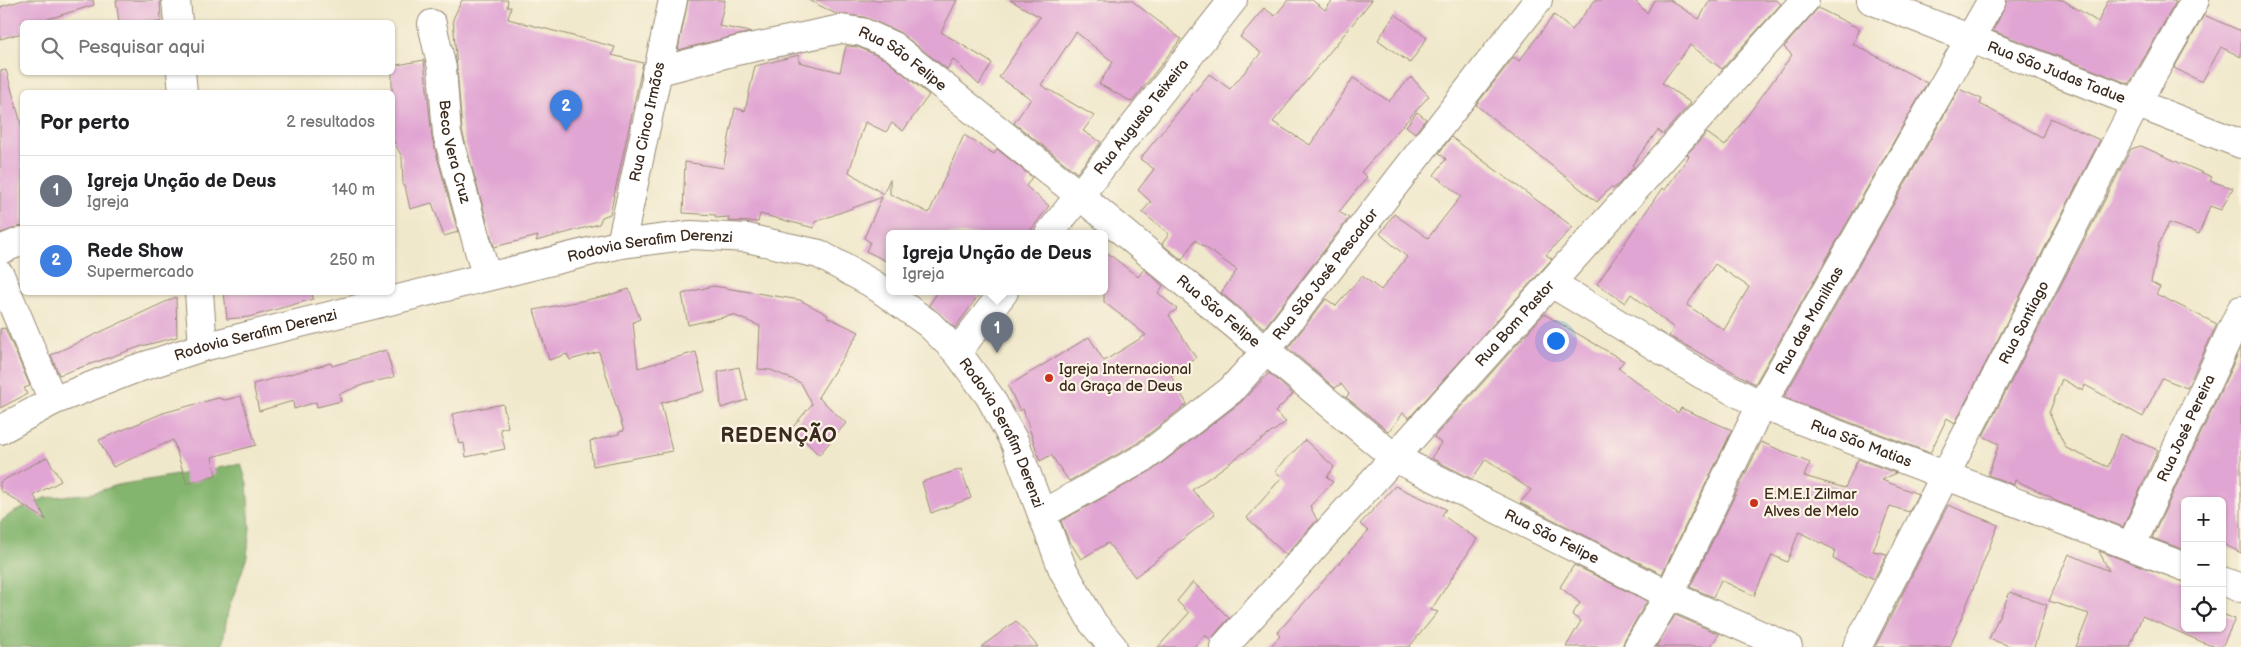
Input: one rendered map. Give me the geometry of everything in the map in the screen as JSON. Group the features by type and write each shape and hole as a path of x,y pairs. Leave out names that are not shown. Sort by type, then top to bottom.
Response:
{"street":[{"path":"176,0 178,20"},
{"name":"Rua Cinco Irmãos","path":"622,244 656,72 673,0"},
{"name":"Rua Augusto Teixeira","path":"1052,230 1233,0"},
{"name":"Rua São José Pescador","path":"1042,514 1145,457 1231,390 1265,352 1538,0"},
{"name":"Rua Bom Pastor","path":"1224,647 1553,284 1805,0"},
{"name":"Rua São Judas Tadue","path":"1872,0 2241,144"},
{"name":"Rua das Manilhas","path":"1638,647 1669,595 1761,405 1992,0"},
{"name":"Rua Santiago","path":"1857,647 2136,104 2195,0"},
{"name":"Beco Vera Cruz","path":"432,24 442,68 447,134 482,262 488,276"},
{"name":"Rua São Felipe","path":"656,72 841,29 862,32 893,46 1079,195 1265,352 1395,458 1669,595 1788,647"},
{"path":"181,75 183,90"},
{"name":"Rodovia Serafim Derenzi","path":"0,430 53,401 132,370 203,347 622,244 691,235 747,238 819,254 886,293"},
{"path":"0,250 20,242"},
{"path":"0,275 53,401"},
{"name":"Rua São Matias","path":"1553,284 1702,374 1761,405 2181,565"},
{"path":"199,295 203,347"},
{"name":"Rodovia Serafim Derenzi","path":"888,295 929,324 957,352 990,397 1011,435 1062,570 1093,623 1112,647"},
{"path":"957,352 1002,295"},
{"name":"Rua José Pereira","path":"2131,546 2241,310"},
{"path":"2226,582 2241,588"}],"green space":[{"path":"241,464 247,483 250,528 247,557 228,611 222,647 0,647 0,522 12,513 45,498 92,493 118,485"}],"building":[{"path":"23,0 93,0 94,5 45,20 20,20 20,34 0,39 0,7"},
{"path":"116,0 160,0 161,20 119,20"},
{"path":"462,0 508,0 507,7 511,7 508,19 615,47 612,55 643,63 610,214 602,217 599,224 536,241 538,236 494,247 462,131 453,19"},
{"path":"688,0 725,0 719,26 751,32 678,50"},
{"path":"809,0 957,0 941,32 992,63 979,85 953,59 947,69 899,32 864,17 836,14"},
{"path":"1010,0 1131,0 1181,39 1132,102 1099,84 1113,62 1076,32 1041,85 1094,116 1083,131 1101,142 1077,173 1014,123 1031,99 999,77 1040,17"},
{"path":"1288,0 1312,0 1325,10 1333,0 1372,0 1273,122 1310,145 1353,78 1389,101 1411,77 1429,96 1361,172 1367,177 1339,212 1349,218 1264,328 1221,293 1237,270 1195,240 1182,260 1162,244 1169,234 1142,212 1151,202 1138,190 1154,169 1140,159 1209,74 1230,89 1261,53 1240,37 1264,8 1275,16"},
{"path":"1595,0 1634,0 1647,13 1654,0 1670,0 1699,19 1710,0 1776,0 1781,4 1722,69 1690,45 1662,83 1691,103 1663,134 1658,130 1632,165 1634,167 1619,184 1613,189 1611,187 1597,202 1476,105 1514,57 1519,61 1554,15 1572,30"},
{"path":"2008,0 2063,0 2098,22 2108,0 2170,0 2176,2 2129,84 1993,31"},
{"path":"1818,8 1860,29 1853,44 1927,83 1755,384 1669,336 1674,328 1631,294 1625,303 1597,284 1662,188 1665,190 1689,156 1687,154 1707,133 1725,146 1792,55 1784,47","holes":["1715,264 1749,287 1724,330 1687,305"]},
{"path":"1395,14 1427,38 1410,63 1378,40"},
{"path":"2204,15 2241,31 2241,57 2221,47 2202,82 2174,68"},
{"path":"846,46 858,47 885,59 929,95 903,131 892,123 886,132 865,122 849,172 883,194 890,179 890,194 929,213 964,135 994,154 997,149 1032,177 1026,186 1049,206 1031,230 886,230 886,261 866,251 870,242 864,238 882,197 815,222 814,228 760,214 758,222 728,221 729,217 715,218 716,215 683,213 685,162 723,168 735,108 745,111 755,66 799,55 799,62 840,72"},
{"path":"424,60 432,138 458,232 444,236 432,203 410,209 405,186 403,186 402,157 395,144 395,90 392,90 392,75 395,75 395,65"},
{"path":"6,70 20,120 20,227 0,233 0,71"},
{"path":"1959,89 1982,99 1980,104 2042,137 2050,118 2100,140 1955,423 1947,418 1930,453 1784,397"},
{"path":"1417,112 1426,119 1415,133 1406,126"},
{"path":"1451,137 1573,227 1546,255 1552,259 1409,418 1403,413 1389,432 1346,397 1349,394 1341,384 1335,388 1288,348 1326,299 1336,306 1362,276 1381,290 1407,257 1380,234 1394,214 1428,238 1461,196 1434,175 1446,159 1439,153"},
{"path":"2141,146 2212,177 2210,181 2233,188 2221,210 2210,206 2199,234 2169,223 2159,244 2151,282 2160,287 2156,294 2217,324 2187,388 2162,378 2143,417 2085,385 2083,391 2062,379 2049,413 2066,448 2108,467 2120,434 2158,450 2123,527 2053,500 2053,498 2015,480 2014,485 1988,475 1999,444 1983,436 2131,149"},
{"path":"1108,253 1138,277 1144,269 1163,286 1158,293 1177,309 1169,315 1196,358 1171,376 1187,404 1136,444 1069,481 1051,455 1040,461 1023,409 1020,411 1008,386 1089,337 1104,361 1146,335 1104,302 1104,295 1108,295"},
{"path":"713,286 800,300 828,315 827,317 859,332 818,397 846,423 819,455 792,428 812,404 801,383 771,370 758,369 760,326 733,315 688,325 682,294"},
{"path":"629,289 640,319 633,322 638,368 696,352 705,391 661,403 672,451 593,466 590,441 624,431 599,352 570,360 567,354 549,360 534,310 606,296"},
{"path":"224,295 312,295 313,299 249,317 227,319"},
{"path":"936,295 979,295 955,328 929,305"},
{"path":"176,297 177,337 142,346 59,375 51,355"},
{"path":"1544,314 1624,361 1618,368 1678,413 1681,408 1732,430 1662,574 1520,503 1531,490 1486,459 1472,479 1431,458 1441,443 1434,437"},
{"path":"5,328 30,386 24,388 27,394 0,408 0,329"},
{"path":"2241,347 2241,553 2226,545 2226,497 2181,497 2181,549 2152,538"},
{"path":"386,350 394,377 365,384 339,394 341,401 317,407 316,402 294,409 293,401 259,411 253,384 331,363 332,366"},
{"path":"739,367 747,400 721,408 718,372"},
{"path":"1269,373 1293,394 1275,412 1286,422 1192,490 1215,514 1135,577 1108,543 1081,559 1068,539 1061,521 1154,469 1241,402"},
{"path":"241,396 256,445 212,457 216,475 187,484 173,440 113,467 99,440 163,413 218,398 225,400"},
{"path":"503,404 508,427 500,429 505,449 466,457 464,443 459,444 452,414"},
{"path":"1305,440 1334,467 1327,477 1333,482 1310,506 1317,520 1286,555 1247,518 1282,477 1275,471"},
{"path":"1761,442 1810,463 1804,476 1845,488 1858,459 1896,473 1882,480 1918,494 1909,512 1890,506 1873,551 1887,554 1874,579 1833,559 1835,550 1799,532 1787,562 1772,555 1754,596 1721,580 1713,597 1690,587"},
{"path":"47,457 61,481 34,495 46,520 0,490 0,482"},
{"path":"961,469 971,498 931,513 922,482"},
{"path":"1395,486 1446,509 1442,515 1477,539 1431,610 1438,612 1409,647 1270,647 1280,636 1277,633 1368,531 1360,524"},
{"path":"1948,505 1998,525 1950,647 1875,647"},
{"path":"2099,551 2181,581 2181,632 2226,632 2226,616 2235,619 2222,647 2209,645 2142,616 2130,647 2076,647 2089,614 2049,601 2069,554 2109,571"},
{"path":"1574,565 1647,601 1622,647 1566,647 1581,621 1572,615 1580,603 1560,587"},
{"path":"1193,582 1229,618 1211,639 1204,635 1194,647 1158,647 1189,613 1177,601"},
{"path":"2010,592 2047,605 2034,647 2013,647 1989,639"},
{"path":"1675,615 1719,634 1710,647 1656,647"},
{"path":"1016,621 1038,647 981,647"}],"place":[{"name":"Rede Show","path":"566,131"},
{"name":"Igreja Unção de Deus","path":"997,353"},
{"name":"Igreja Internacional da Graça de Deus","path":"1049,378"},
{"name":"E.M.E.I Zilmar Alves de Melo","path":"1754,503"}],"district":[{"name":"REDENÇÃO","path":"779,436"}]}
